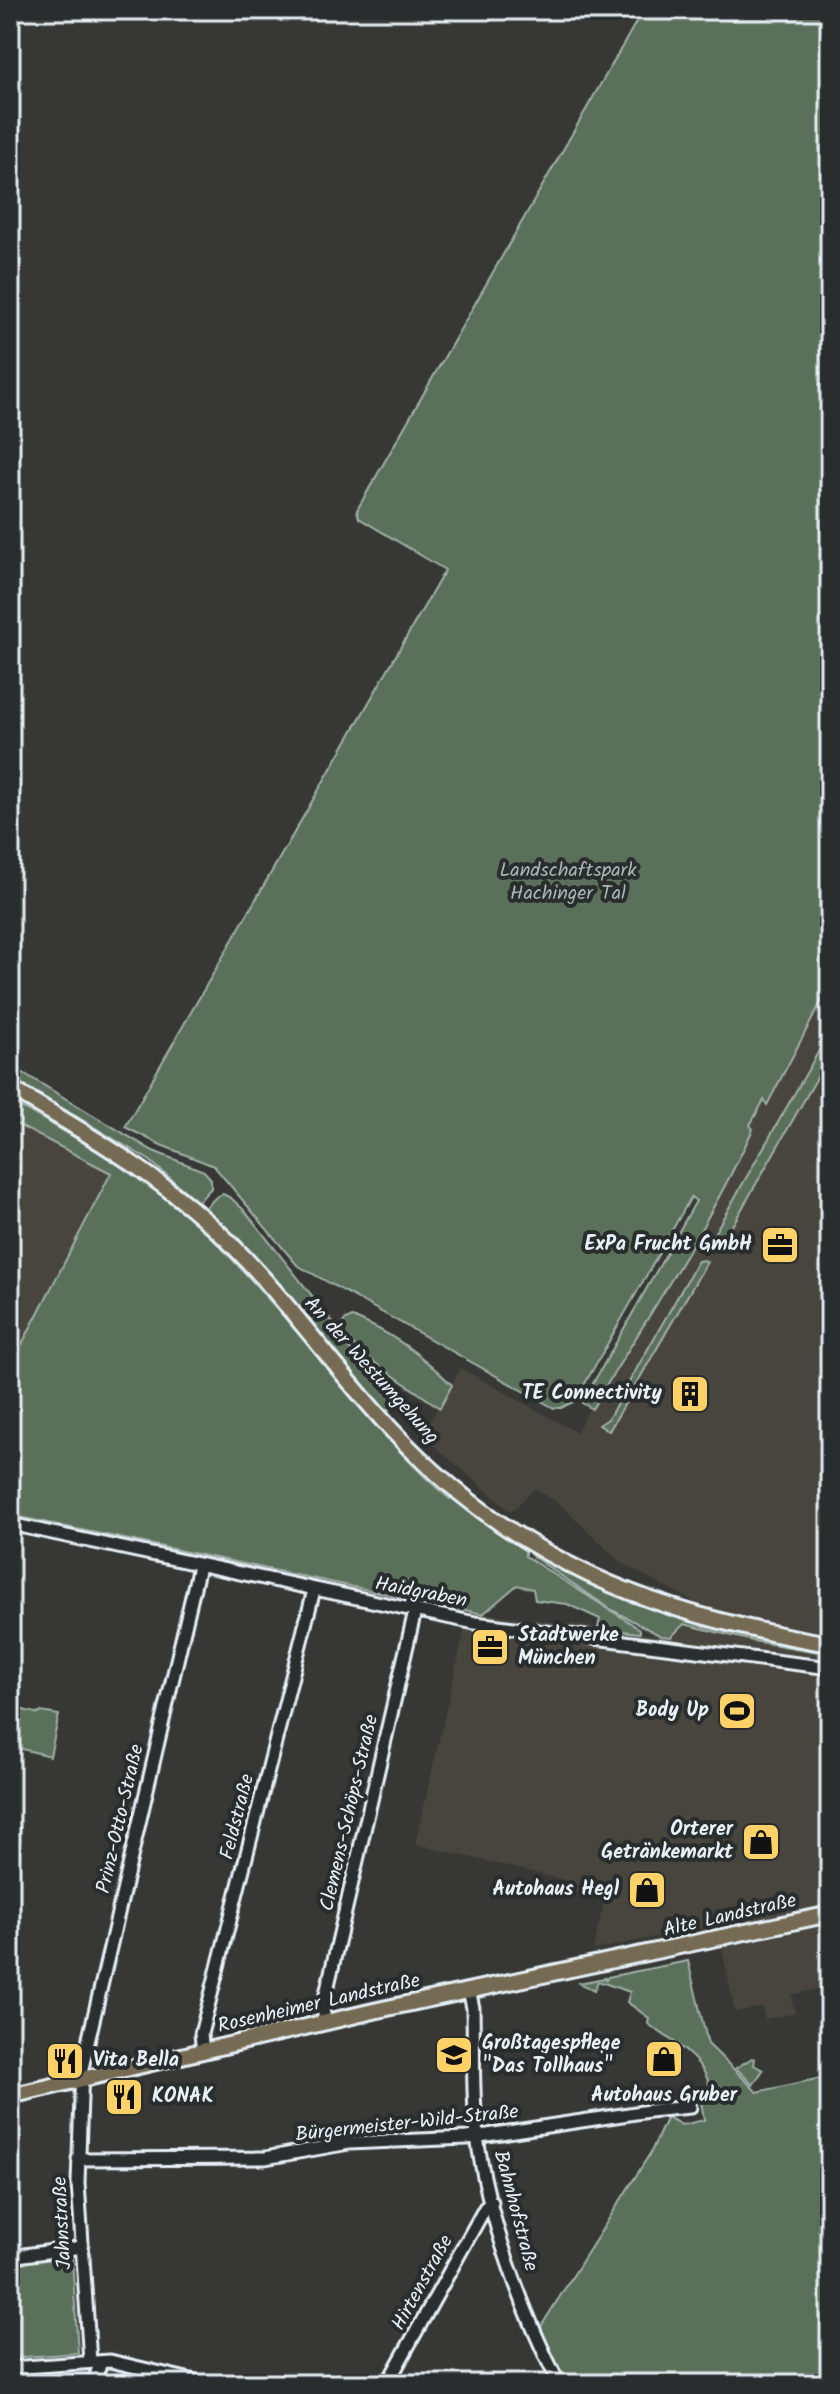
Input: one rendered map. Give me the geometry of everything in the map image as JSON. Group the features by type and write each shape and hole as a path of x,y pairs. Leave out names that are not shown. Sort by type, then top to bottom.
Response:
{"main road":[{"name":"An der Westumgehung","path":"10,1088 116,1150 203,1218 268,1284 390,1428 439,1475 502,1525 596,1579 654,1602 764,1632 830,1644"},
{"name":"Alte Landstraße","path":"638,1956 830,1914"},
{"name":"Rosenheimer Landstraße","path":"10,2096 469,1990 638,1956"}],"street":[{"name":"Haidgraben","path":"10,1524 415,1611 532,1631 830,1668"},
{"name":"Prinz-Otto-Straße","path":"81,2081 199,1566"},
{"name":"Feldstraße","path":"203,2052 201,2034 314,1590"},
{"name":"Clemens-Schöps-Straße","path":"325,2023 323,2007 415,1611"},
{"name":"Bahnhofstraße","path":"469,1990 473,2008 477,2137 517,2286 559,2384"},
{"name":"Jahnstraße","path":"81,2081 78,2159 82,2247 95,2362 93,2384"},
{"name":"Bürgermeister-Wild-Straße","path":"78,2159 256,2158 349,2143 477,2137 690,2107"},
{"name":"Hirtenstraße","path":"387,2384 485,2208 492,2202"},
{"path":"10,2257 82,2247"},
{"path":"10,2368 121,2362 208,2384"}],"shaded area":[{"path":"830,984 830,1986 791,1995 795,2013 765,2019 762,2007 735,2012 717,1924 593,1950 604,1900 571,1892 573,1882 415,1844 469,1611 670,1637 684,1624 694,1602 621,1563 561,1505 535,1488 511,1512 422,1435 461,1368 576,1432"},
{"path":"10,1120 111,1173 10,1367"}],"green space":[{"name":"Landschaftspark Hachinger Tal","path":"643,10 830,10 830,985 767,1105 764,1100 750,1125 753,1129 697,1237 592,1409 582,1403 696,1201 691,1197 575,1401 554,1408 297,1265 214,1166 125,1127 445,570 359,518 357,510"},
{"path":"828,1035 830,1055 720,1247 716,1249 710,1241"},
{"path":"10,1065 153,1151 204,1171 211,1179 211,1188 198,1202 149,1160 10,1077"},
{"path":"10,1101 118,1164 193,1220 266,1296 395,1446 435,1487 450,1499 453,1496 518,1544 525,1550 525,1556 640,1629 640,1633 598,1628 600,1619 567,1604 535,1600 533,1589 517,1585 483,1614 10,1515 10,1367 111,1173 10,1121"},
{"path":"223,1194 245,1211 336,1326 343,1342 397,1403 386,1412 253,1255 205,1208"},
{"path":"698,1261 707,1262 609,1431 599,1425 608,1419"},
{"path":"352,1317 405,1346 452,1385 440,1408 358,1351 342,1330 344,1321"},
{"path":"533,1553 594,1584 652,1607 830,1648 830,1654 753,1641 684,1624 671,1637 661,1636 612,1610 532,1556"},
{"path":"19,1709 59,1715 50,1756 10,1746"},
{"path":"688,1961 708,2044 757,2092 830,2076 830,2384 545,2384 560,2375 540,2328 651,2152 667,2117 682,2125 704,2120 701,2101 710,2091 708,2080 696,2061 648,2024 649,2018 627,2002 630,1992 598,1981 594,1991 579,1983 606,1980 608,1977"},
{"path":"755,2059 754,2065 763,2070 753,2085 736,2068"},
{"path":"67,2255 72,2257 78,2353 10,2358 10,2263"},
{"path":"94,2367 87,2384 53,2384 20,2374 23,2370"}],"place":[{"name":"ExPa Frucht GmbH","path":"780,1245"},
{"name":"TE Connectivity","path":"690,1394"},
{"name":"Stadtwerke München","path":"490,1647"},
{"name":"Body Up","path":"737,1711"},
{"name":"Orterer Getränkemarkt","path":"761,1842"},
{"name":"Autohaus Hegl","path":"647,1890"},
{"name":"Großtagespflege \"Das Tollhaus\"","path":"454,2055"},
{"name":"Autohaus Gruber","path":"664,2059"},
{"name":"Vita Bella","path":"65,2061"},
{"name":"KONAK","path":"124,2097"}]}
